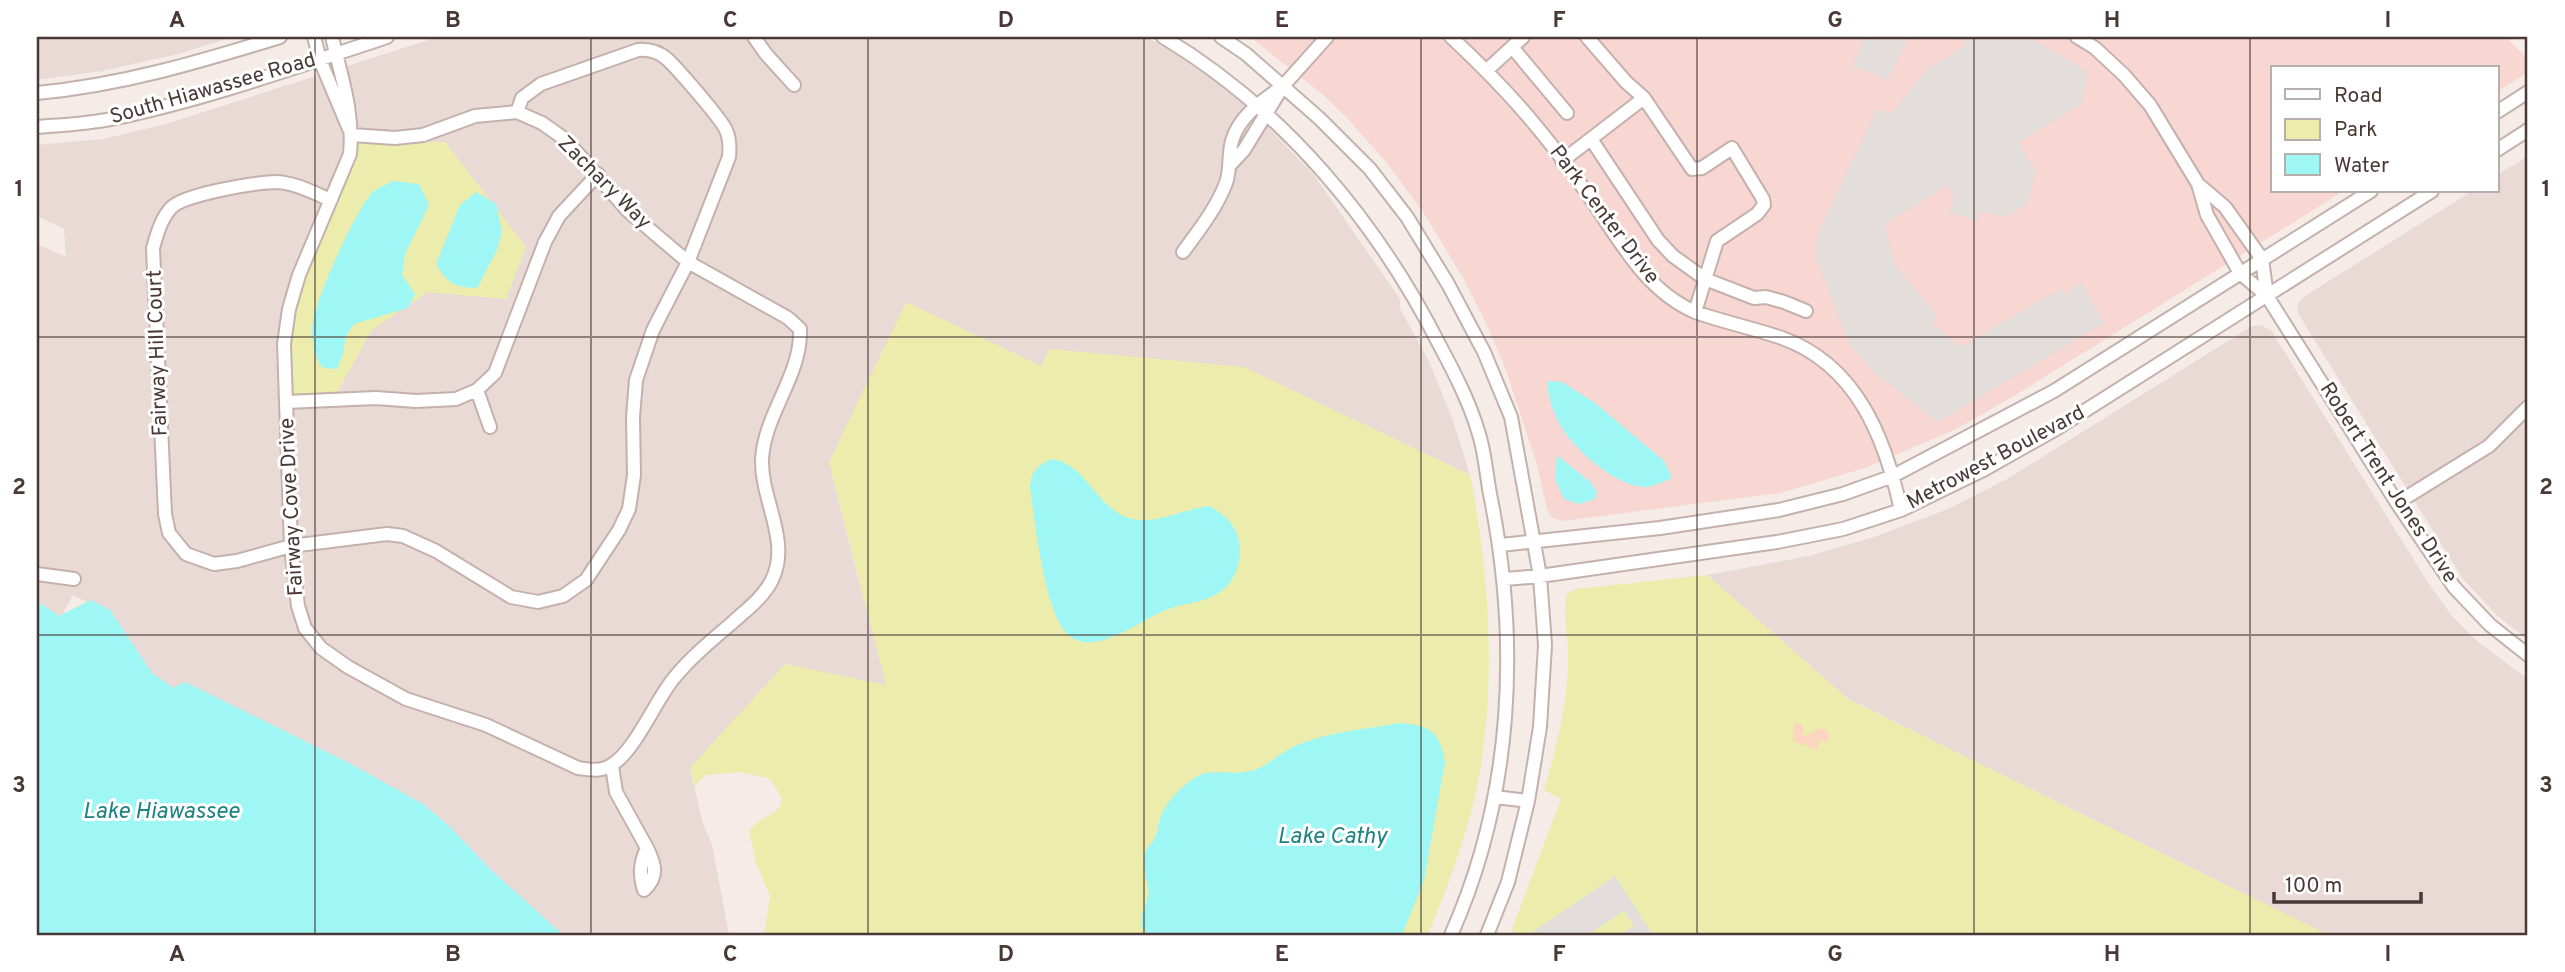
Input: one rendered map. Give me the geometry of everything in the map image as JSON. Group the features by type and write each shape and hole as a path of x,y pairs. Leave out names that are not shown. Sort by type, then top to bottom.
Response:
{"street":[{"name":"South Hiawassee Road","path":"37,93 170,71 280,37"},
{"path":"314,37 320,60 352,135 395,138 423,135 475,116 517,112"},
{"name":"Fairway Cove Drive","path":"332,37 350,108 350,153 299,275 289,309 284,344 291,546 298,606 305,628 321,648 348,667 406,699 486,725 578,768 594,771 612,766"},
{"name":"South Hiawassee Road","path":"37,127 109,120 320,60 387,37"},
{"path":"754,37 794,85"},
{"path":"1163,37 1225,79 1255,105 1322,170 1357,210 1393,262 1428,322 1456,377 1479,432 1505,579 1509,652 1507,691 1494,797 1481,858 1451,935"},
{"path":"1221,37 1247,54 1370,169 1407,217 1448,284 1484,352 1511,417 1540,576 1545,645 1541,727 1528,801 1507,882 1487,935"},
{"path":"1231,164 1244,150 1283,86 1327,37"},
{"name":"Park Center Drive","path":"1451,37 1537,127 1634,262 1655,286 1695,312 1784,339 1815,355 1843,377 1862,401 1894,476 1901,510"},
{"path":"1486,71 1523,37"},
{"path":"1587,37 1626,82 1644,98 1692,169 1702,168 1732,148 1763,199 1764,205 1757,214 1717,241 1695,312"},
{"path":"2077,37 2095,48 2124,75 2150,105 2197,184 2225,207 2262,259"},
{"path":"1512,47 1567,113"},
{"name":"Fairway Hill Court","path":"331,200 295,186 276,182 191,196 172,207 159,228 153,248 165,514 169,533 186,554 214,564 237,561 291,546 372,535 403,536 436,551 510,597 538,602 563,596 586,580 619,530 629,509 634,475 633,417 636,380 653,330 688,262 729,157 730,143 726,128 666,58 649,49 638,50 541,84 522,99 517,112"},
{"path":"1183,252 1219,198 1231,164 1231,142 1255,105 1283,86"},
{"path":"2498,111 2528,92"},
{"path":"1562,161 1644,98"},
{"name":"Zachary Way","path":"517,112 542,123 566,141 628,211 688,262 788,318 800,329 801,347 764,440 762,463 777,536 778,561 772,580 759,599 695,655 674,678 626,754 612,766"},
{"path":"2498,149 2528,130"},
{"path":"1591,139 1658,240 1673,256 1704,279 1754,298 1766,297 1806,311"},
{"path":"286,402 376,398 456,400 477,390 495,373 545,242 559,216 598,174"},
{"name":"Robert Trent Jones Drive","path":"2197,184 2207,215 2240,273 2267,296 2397,503 2454,587 2490,625 2528,655"},
{"name":"Metrowest Boulevard","path":"1501,545 1534,543 1779,510 1843,494 1894,476 2054,391 2369,192"},
{"name":"Metrowest Boulevard","path":"1505,579 1777,542 1843,529 1901,510 1985,469 2056,429 2430,192"},
{"name":"Robert Trent Jones Drive","path":"2262,259 2267,296"},
{"path":"477,390 490,427"},
{"path":"2397,503 2489,446 2528,407"},
{"path":"37,574 74,579"},
{"path":"612,766 616,792 647,848"},
{"path":"1494,797 1528,801"}],"shaded area":[{"path":"37,37 232,37 178,54 102,71 37,80"},
{"path":"438,37 1145,37 1212,69 1314,175 1400,299 1400,309 1428,359 1452,418 1470,475 1359,422 1041,367 952,324 831,458 832,475 868,615 884,649 888,689 690,768 703,824 712,844 729,935 149,935 89,603 73,595 37,660 37,244 66,257 64,229 37,216 37,145 103,139 166,124"},
{"path":"1250,37 2505,37 2528,59 2528,72 2498,91 2498,66 2271,66 2271,192 2341,192 2315,209 2014,396 1956,429 1865,468 1780,493 1562,521 1551,517 1547,509 1536,461 1504,364 1462,276 1425,215 1387,163 1321,93"},
{"path":"1865,37 1909,37 1887,80 1852,66"},
{"path":"1964,37 2028,37 2087,71 2082,103 2018,143 2036,172 2027,204 2005,217 1981,211 1978,221 1948,212 1954,198 1948,185 1885,224 1894,264 1937,315 1932,324 1961,347 2060,289 2065,294 2081,282 2104,323 1938,422 1877,375 1850,346 1816,258 1817,235 1877,109 1892,113 1926,70 1966,45"},
{"path":"2528,156 2528,640 2498,616 2463,579 2297,308 2305,296 2470,192 2498,192 2498,174"},
{"path":"2260,325 2271,330 2427,581 2451,615 2478,642 2528,679 2528,935 2328,935 1848,699 1707,575 1809,556 1874,537 1948,509 2007,479 2252,326"},
{"path":"1615,876 1653,935 1621,935 1634,926 1624,911 1587,935 1528,935"}],"green space":[{"path":"361,141 445,142 526,247 506,299 428,292 371,331 338,391 294,395 285,338 321,209"},
{"path":"906,302 1041,366 1050,349 1244,367 1470,475 1486,586 1489,661 1485,735 1471,814 1428,935 764,935 770,896 756,863 749,831 776,810 781,799 768,778 740,772 706,775 695,786 690,768 785,664 886,685 829,462"},
{"path":"1707,575 1848,699 2328,935 1515,935 1512,929 1561,799 1544,790 1566,693 1567,594 1576,589"}],"sand":[{"path":"1797,723 1803,726 1803,735 1822,728 1830,739 1820,741 1817,750 1793,741 1793,726"}],"water":[{"path":"393,181 419,184 429,205 405,254 402,275 415,294 408,308 354,324 346,336 337,369 323,368 316,354 312,334 319,299 363,205 375,190"},
{"path":"476,192 496,204 502,232 497,250 477,288 452,283 436,264 460,205"},
{"path":"1547,381 1562,382 1595,403 1664,461 1672,478 1648,487 1634,485 1621,481 1596,464 1574,444 1559,423 1551,403"},
{"path":"1557,455 1590,482 1597,492 1595,499 1579,504 1564,499 1555,479"},
{"path":"1052,459 1065,463 1076,471 1105,502 1127,518 1150,520 1210,506 1218,511 1231,524 1239,540 1235,575 1224,589 1211,597 1166,610 1104,640 1079,641 1068,635 1060,624 1047,588 1030,486 1036,469"},
{"name":"Lake Hiawassee","path":"91,600 110,610 152,673 173,688 185,682 349,763 423,804 563,935 37,935 37,601 59,616"},
{"name":"Lake Cathy","path":"1400,723 1419,726 1432,732 1440,744 1445,762 1424,880 1402,935 1149,935 1144,929 1141,918 1148,886 1143,867 1144,855 1154,839 1164,810 1173,796 1186,784 1206,773 1252,771 1291,748 1320,737"}]}
